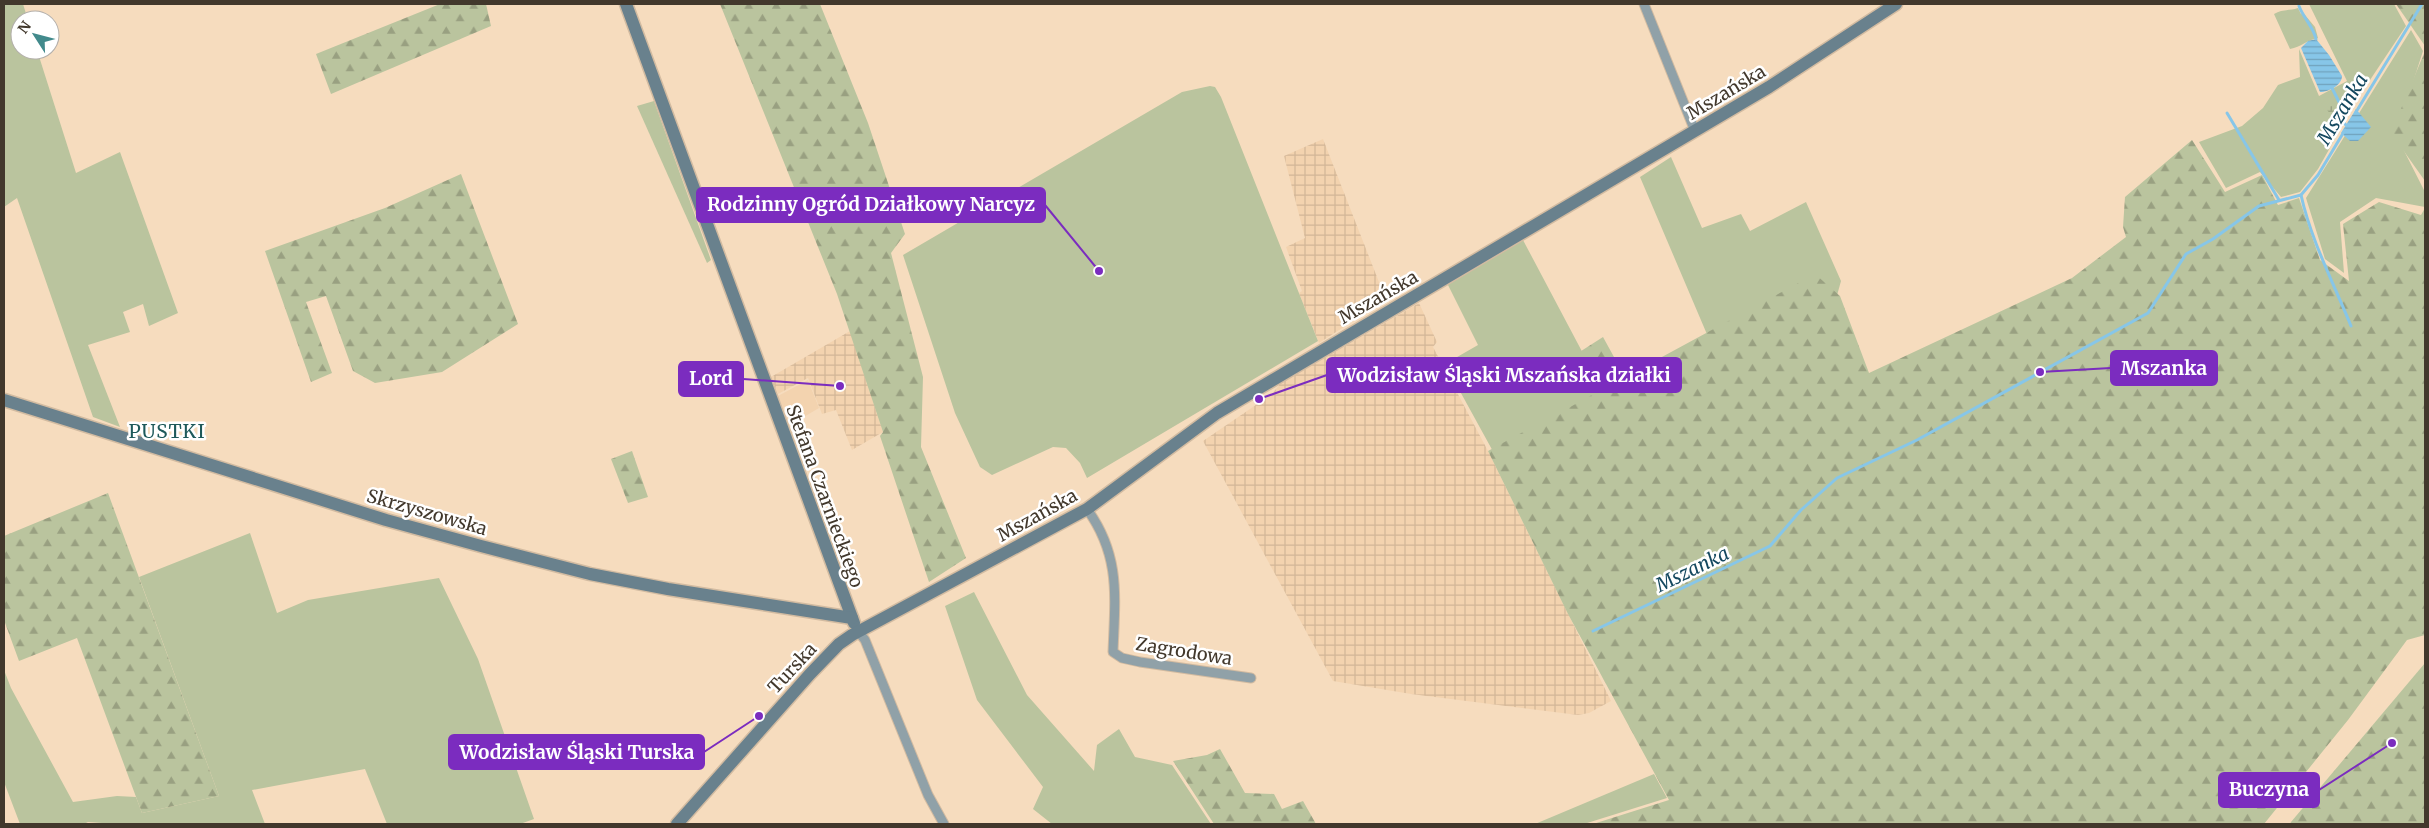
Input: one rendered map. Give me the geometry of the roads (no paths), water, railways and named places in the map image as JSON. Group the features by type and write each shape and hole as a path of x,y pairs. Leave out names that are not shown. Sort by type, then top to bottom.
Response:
{"street":[{"name":"Stefana Czarnieckiego","path":"626,4 852,618 865,640 928,795 944,824"},
{"path":"1644,4 1695,131"},
{"name":"Mszańska","path":"858,631 1087,509 1217,413 1769,87 1896,4"},
{"name":"Skrzyszowska","path":"4,400 386,520 481,546 590,574 668,589 852,618"},
{"name":"Zagrodowa","path":"1087,509 1110,551 1115,586 1113,652 1122,658 1140,662 1251,678"},
{"name":"Turska","path":"677,824 810,674 839,644 858,631"}],"water":[{"path":"2316,39 2342,76 2337,85 2324,92 2320,92 2301,48 2308,41"},
{"path":"2356,109 2371,127 2358,141 2350,141 2341,133"}],"waterway":[{"name":"Mszanka","path":"2356,112 2422,4"},
{"path":"2299,6 2316,39"},
{"path":"2332,88 2339,102"},
{"path":"2227,113 2279,200"},
{"path":"2343,122 2346,125"},
{"name":"Mszanka","path":"1593,631 1770,546 1801,510 1837,478 1917,440 2148,313 2186,254 2213,239 2259,206 2301,195 2318,175 2345,130"},
{"path":"2301,195 2316,245 2351,326"}],"place":[{"name":"Rodzinny Ogród Działkowy Narcyz","path":"1099,271"},
{"name":"Mszanka","path":"2040,372"},
{"name":"Lord","path":"840,386"},
{"name":"Wodzisław Śląski Mszańska działki","path":"1259,399"},
{"name":"Wodzisław Śląski Turska","path":"759,716"},
{"name":"Buczyna","path":"2392,743"}],"district":[{"name":"PUSTKI","path":"167,431"}]}
